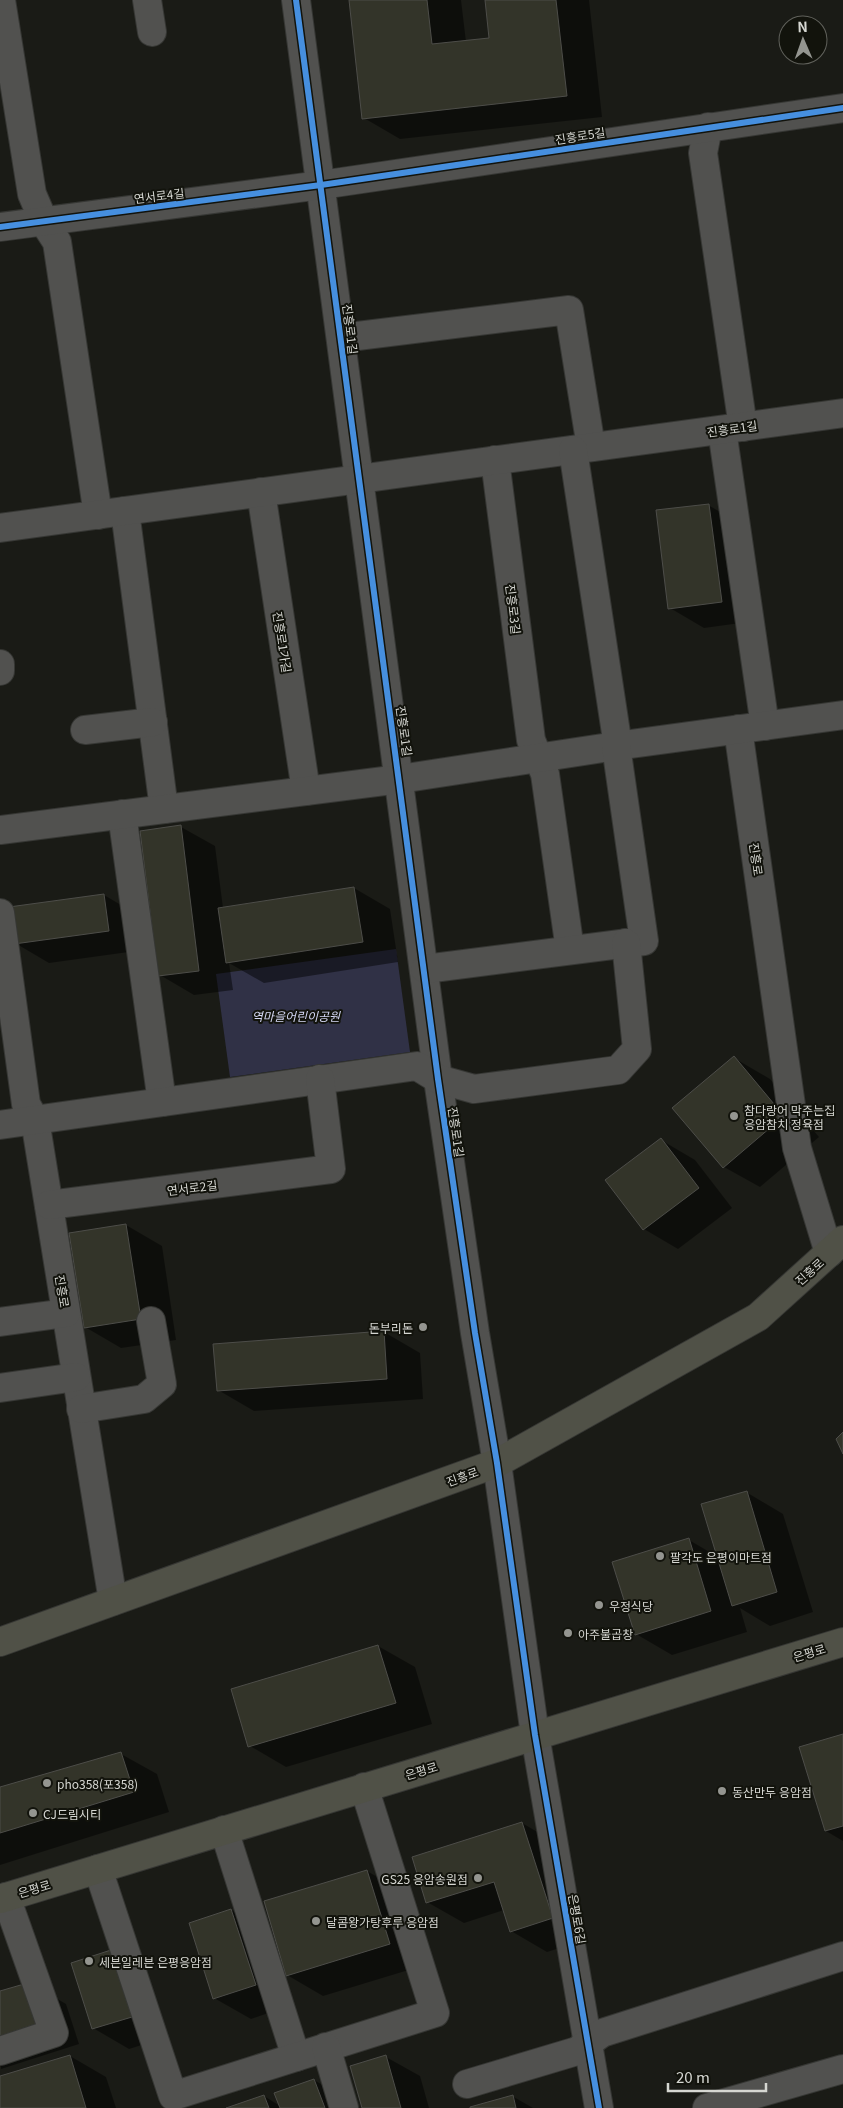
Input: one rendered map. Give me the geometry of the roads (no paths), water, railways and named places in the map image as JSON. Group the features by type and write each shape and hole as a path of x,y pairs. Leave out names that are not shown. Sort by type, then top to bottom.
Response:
{"main road":[{"name":"진흥로","path":"0,1642 497,1464 758,1316 836,1247"},
{"name":"은평로","path":"3,1898 843,1642"}],"street":[{"path":"1,0 32,194 44,222 57,242 98,515"},
{"path":"147,0 152,32"},
{"name":"진흥로1길","path":"296,0 438,1079 475,1334 497,1464 535,1735"},
{"name":"진흥로5길","path":"321,185 843,108"},
{"path":"708,127 703,153 765,726"},
{"name":"연서로4길","path":"0,227 321,185"},
{"name":"진흥로1길","path":"341,338 569,310 582,448"},
{"name":"진흥로1길","path":"360,479 843,413"},
{"path":"425,969 644,940 616,746 582,448"},
{"name":"진흥로3길","path":"495,460 531,740 545,774 570,950"},
{"path":"0,528 360,479"},
{"name":"진흥로1가길","path":"261,492 306,791"},
{"path":"125,511 164,809"},
{"path":"0,664 0,671"},
{"path":"0,830 400,779 539,757 843,715"},
{"path":"85,730 152,722"},
{"name":"진흥로","path":"738,729 797,1148 836,1247"},
{"path":"122,814 162,1102"},
{"path":"0,913 26,1104 35,1120 49,1205"},
{"path":"0,1124 417,1066 438,1079 474,1089 618,1070 636,1050 626,943"},
{"name":"연서로2길","path":"49,1205 331,1169 320,1079"},
{"name":"진흥로","path":"49,1205 113,1601"},
{"path":"0,1322 66,1313"},
{"path":"82,1409 144,1399 162,1384 152,1321"},
{"path":"0,1388 76,1376"},
{"name":"은평로6길","path":"535,1735 582,2047 599,2108"},
{"path":"98,1869 173,2096 435,2013 364,1787"},
{"path":"224,1830 296,2057"},
{"path":"0,2051 54,2033 3,1898"},
{"path":"467,2084 582,2047 602,2033 843,1956"},
{"path":"326,2047 344,2108"},
{"path":"707,2108 843,2069"}],"place":[{"name":"참다랑어 막주는집 응암참치 정육점","path":"734,1116"},
{"name":"돈부리돈","path":"423,1327"},
{"name":"팔각도 은평이마트점","path":"660,1556"},
{"name":"우정식당","path":"599,1605"},
{"name":"아주불곱창","path":"568,1633"},
{"name":"pho358(포358)","path":"47,1783"},
{"name":"동산만두 응암점","path":"722,1791"},
{"name":"CJ드림시티","path":"33,1813"},
{"name":"GS25 응암송원점","path":"478,1878"},
{"name":"달콤왕가탕후루 응암점","path":"316,1921"},
{"name":"세븐일레븐 은평응암점","path":"89,1961"}],"park label":[{"name":"역마을어린이공원","path":"296,1015"}]}
